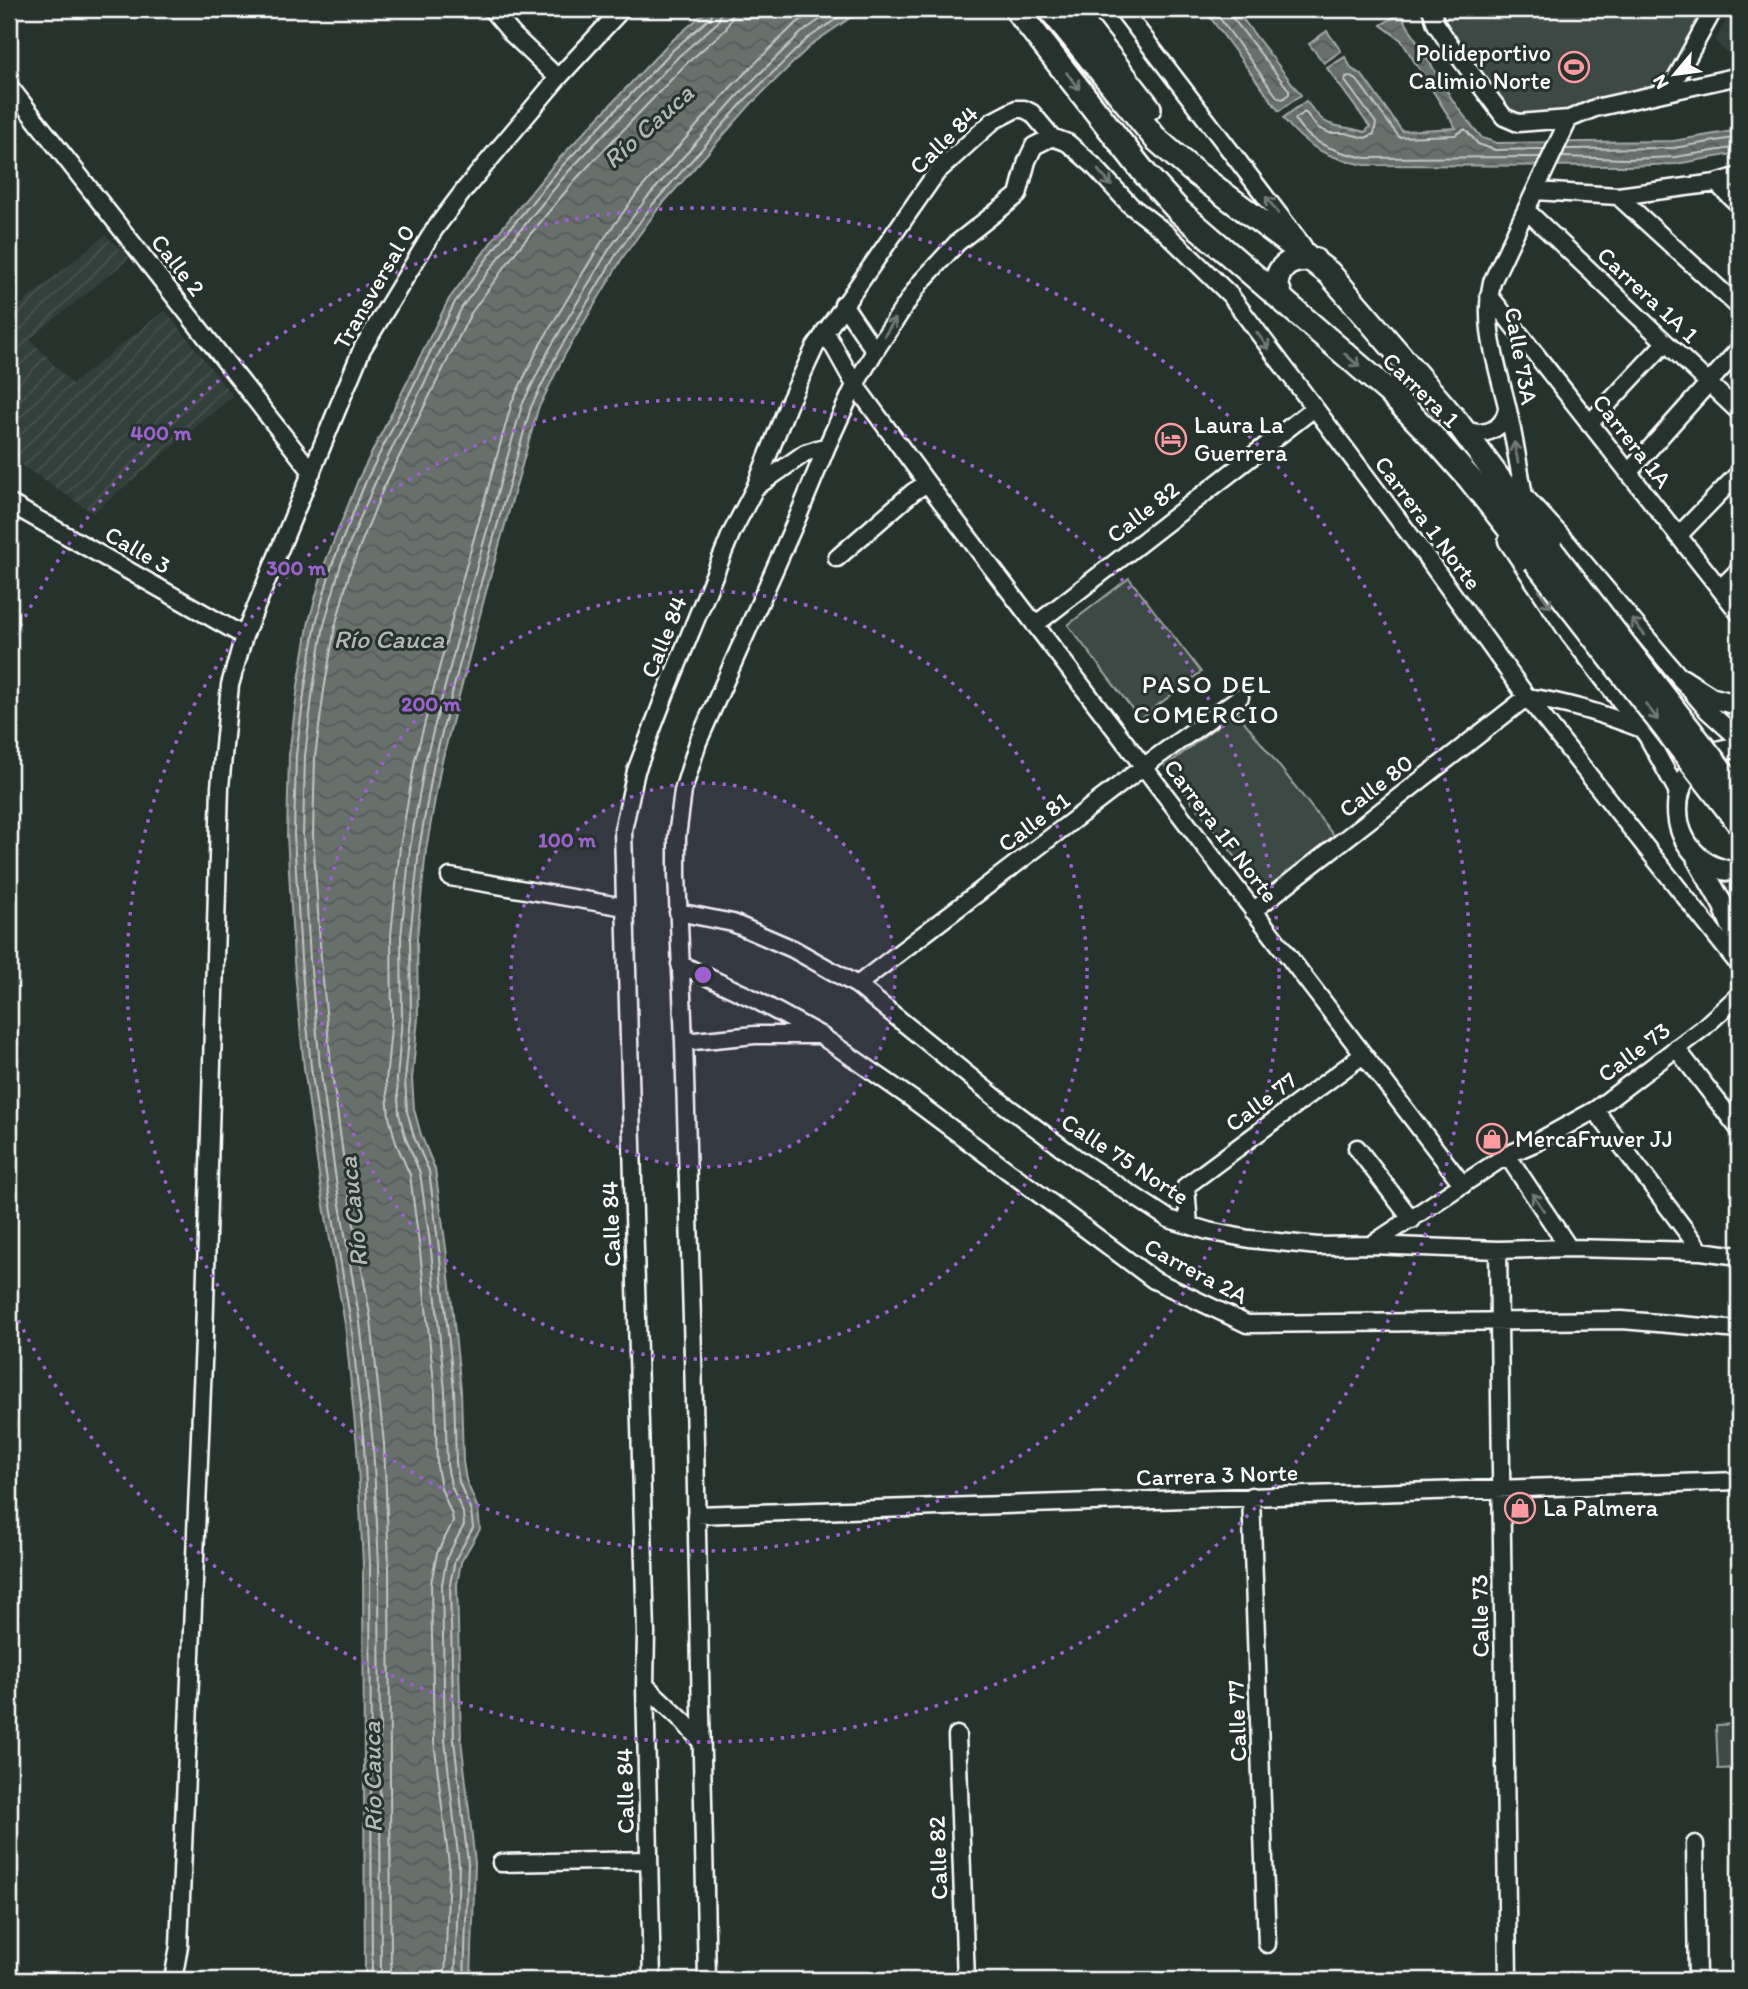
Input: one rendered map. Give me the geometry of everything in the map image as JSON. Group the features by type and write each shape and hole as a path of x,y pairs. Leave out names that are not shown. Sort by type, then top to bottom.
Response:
{"highway":[{"name":"Carrera 1","path":"1016,9 1146,175 1179,211 1388,391 1543,556 1739,794"},
{"name":"Carrera 1","path":"1050,9 1156,139 1193,171 1329,273 1457,422 1543,556 1739,823"},
{"path":"1072,9 1181,147 1232,198"},
{"path":"1282,300 1276,284 1282,268 1295,259 1314,260"}],"main road":[{"path":"1682,679 1712,698 1739,705"},
{"path":"1739,748 1715,753 1699,762 1686,777 1679,794 1677,811 1683,837 1723,905 1739,944"},
{"path":"1693,852 1707,863 1734,874"}],"street":[{"path":"491,9 558,78"},
{"name":"Transversal 0","path":"173,1980 179,1945 204,1339 220,787 230,685 244,636 362,349 434,230 464,188 558,78 622,9"},
{"path":"1431,9 1436,24 1448,42 1504,117 1518,123 1569,119 1595,108 1739,76"},
{"path":"1669,91 1714,9"},
{"name":"Carrera 1","path":"1127,10 1314,260"},
{"name":"Calle 2","path":"9,86 312,472"},
{"name":"Calle 84","path":"652,1980 645,1605 625,907 624,830 636,771 731,534 755,488 788,405 825,331 937,172 993,121 1016,109 1024,109 1032,113 1052,137"},
{"name":"Calle 73A","path":"1524,496 1488,326 1489,295 1492,282 1569,119"},
{"path":"707,1980 684,1042 678,912 677,837 683,791 698,742 855,385 920,283 957,243 1018,195 1027,160 1034,146 1052,137"},
{"name":"Carrera 1 Norte","path":"1052,137 1068,144 1093,165 1130,205 1165,232 1230,295 1422,551 1527,697 1739,965"},
{"path":"1535,191 1618,196 1716,183 1739,176"},
{"path":"1716,183 1739,205"},
{"path":"1618,196 1739,307"},
{"name":"Carrera 1A 1","path":"1526,210 1739,412"},
{"name":"Carrera 1A","path":"1489,295 1739,614"},
{"path":"843,304 875,351"},
{"name":"Carrera 1F Norte","path":"825,331 855,385 927,483 1463,1185"},
{"path":"1589,424 1665,343"},
{"path":"1629,473 1739,349"},
{"name":"Calle 82","path":"1035,625 1314,409"},
{"path":"1457,422 1472,432 1490,432 1504,420 1507,409"},
{"path":"1457,422 1565,540 1708,711 1739,739"},
{"path":"755,488 805,453 827,446"},
{"path":"1678,536 1739,473"},
{"path":"1470,479 1540,593 1642,729 1679,794"},
{"path":"837,558 927,483"},
{"name":"Calle 3","path":"9,503 244,636"},
{"path":"1720,589 1739,570"},
{"name":"Calle 81","path":"857,985 1143,767 1240,697"},
{"path":"1527,697 1568,704 1642,729"},
{"name":"Calle 80","path":"1253,911 1527,697"},
{"path":"450,877 625,907"},
{"name":"Calle 75 Norte","path":"678,912 733,923 793,949 857,985 1001,1102 1079,1160 1169,1219 1208,1231 1249,1239 1318,1246 1701,1251 1739,1256"},
{"name":"Carrera 2A","path":"680,964 754,999 820,1035 912,1099 1154,1280 1247,1324 1622,1320 1739,1330"},
{"name":"Calle 73","path":"1371,1245 1507,1155 1595,1110 1676,1048 1739,995"},
{"path":"684,1042 755,1035 820,1035"},
{"path":"1676,1048 1739,1129"},
{"name":"Calle 77","path":"1189,1225 1186,1186 1363,1055"},
{"path":"1595,1110 1701,1251"},
{"path":"1357,1148 1412,1220"},
{"path":"1507,1155 1569,1248"},
{"name":"Calle 73","path":"1498,1250 1508,1980"},
{"name":"Carrera 3 Norte","path":"696,1515 1739,1481"},
{"name":"Calle 77","path":"1251,1496 1267,1944"},
{"path":"645,1685 702,1743"},
{"name":"Calle 82","path":"957,1735 966,1980"},
{"path":"1695,1844 1698,1980"},
{"path":"501,1863 649,1860"}],"shaded area":[{"name":"Polideportivo Calimio Norte","path":"1431,9 1714,9 1669,91 1518,123"},
{"path":"1733,9 1739,9 1739,58 1734,60 1715,41"},
{"path":"105,235 130,258 30,339 72,384 165,310 233,396 93,513 9,457 9,314"},
{"path":"1129,578 1201,672 1140,719 1068,625"},
{"path":"1236,711 1334,836 1263,892 1165,767"},
{"path":"1739,1724 1739,1768 1718,1769 1716,1725"}],"water":[{"name":"Río Cauca","path":"709,9 863,9 812,44 751,104 658,209 623,257 564,356 538,409 487,588 441,765 426,850 417,938 418,1018 412,1079 414,1109 435,1169 461,1390 463,1462 466,1480 478,1509 480,1529 461,1562 457,1584 461,1739 475,1863 471,1980 365,1980 363,1565 357,1446 345,1324 321,1189 304,1068 294,961 287,835 289,755 309,621 325,563 359,478 449,299 556,162 668,44"},
{"path":"1204,9 1235,9 1301,95 1279,111"},
{"path":"1400,13 1453,101 1482,138 1497,143 1673,141 1739,130 1739,153 1676,164 1628,166 1365,165 1329,155 1309,144 1283,118 1306,101 1321,118 1332,125 1365,132 1370,127 1327,68 1345,57 1352,69 1362,75 1402,131 1456,128 1401,40 1381,25"},
{"path":"1327,31 1341,51 1324,63 1309,44"}],"place":[{"name":"Polideportivo Calimio Norte","path":"1574,67"},
{"name":"Laura La Guerrera","path":"1171,439"},
{"name":"MercaFruver JJ","path":"1492,1139"},
{"name":"La Palmera","path":"1520,1508"}],"district":[{"name":"PASO DEL COMERCIO","path":"1207,699"}]}
